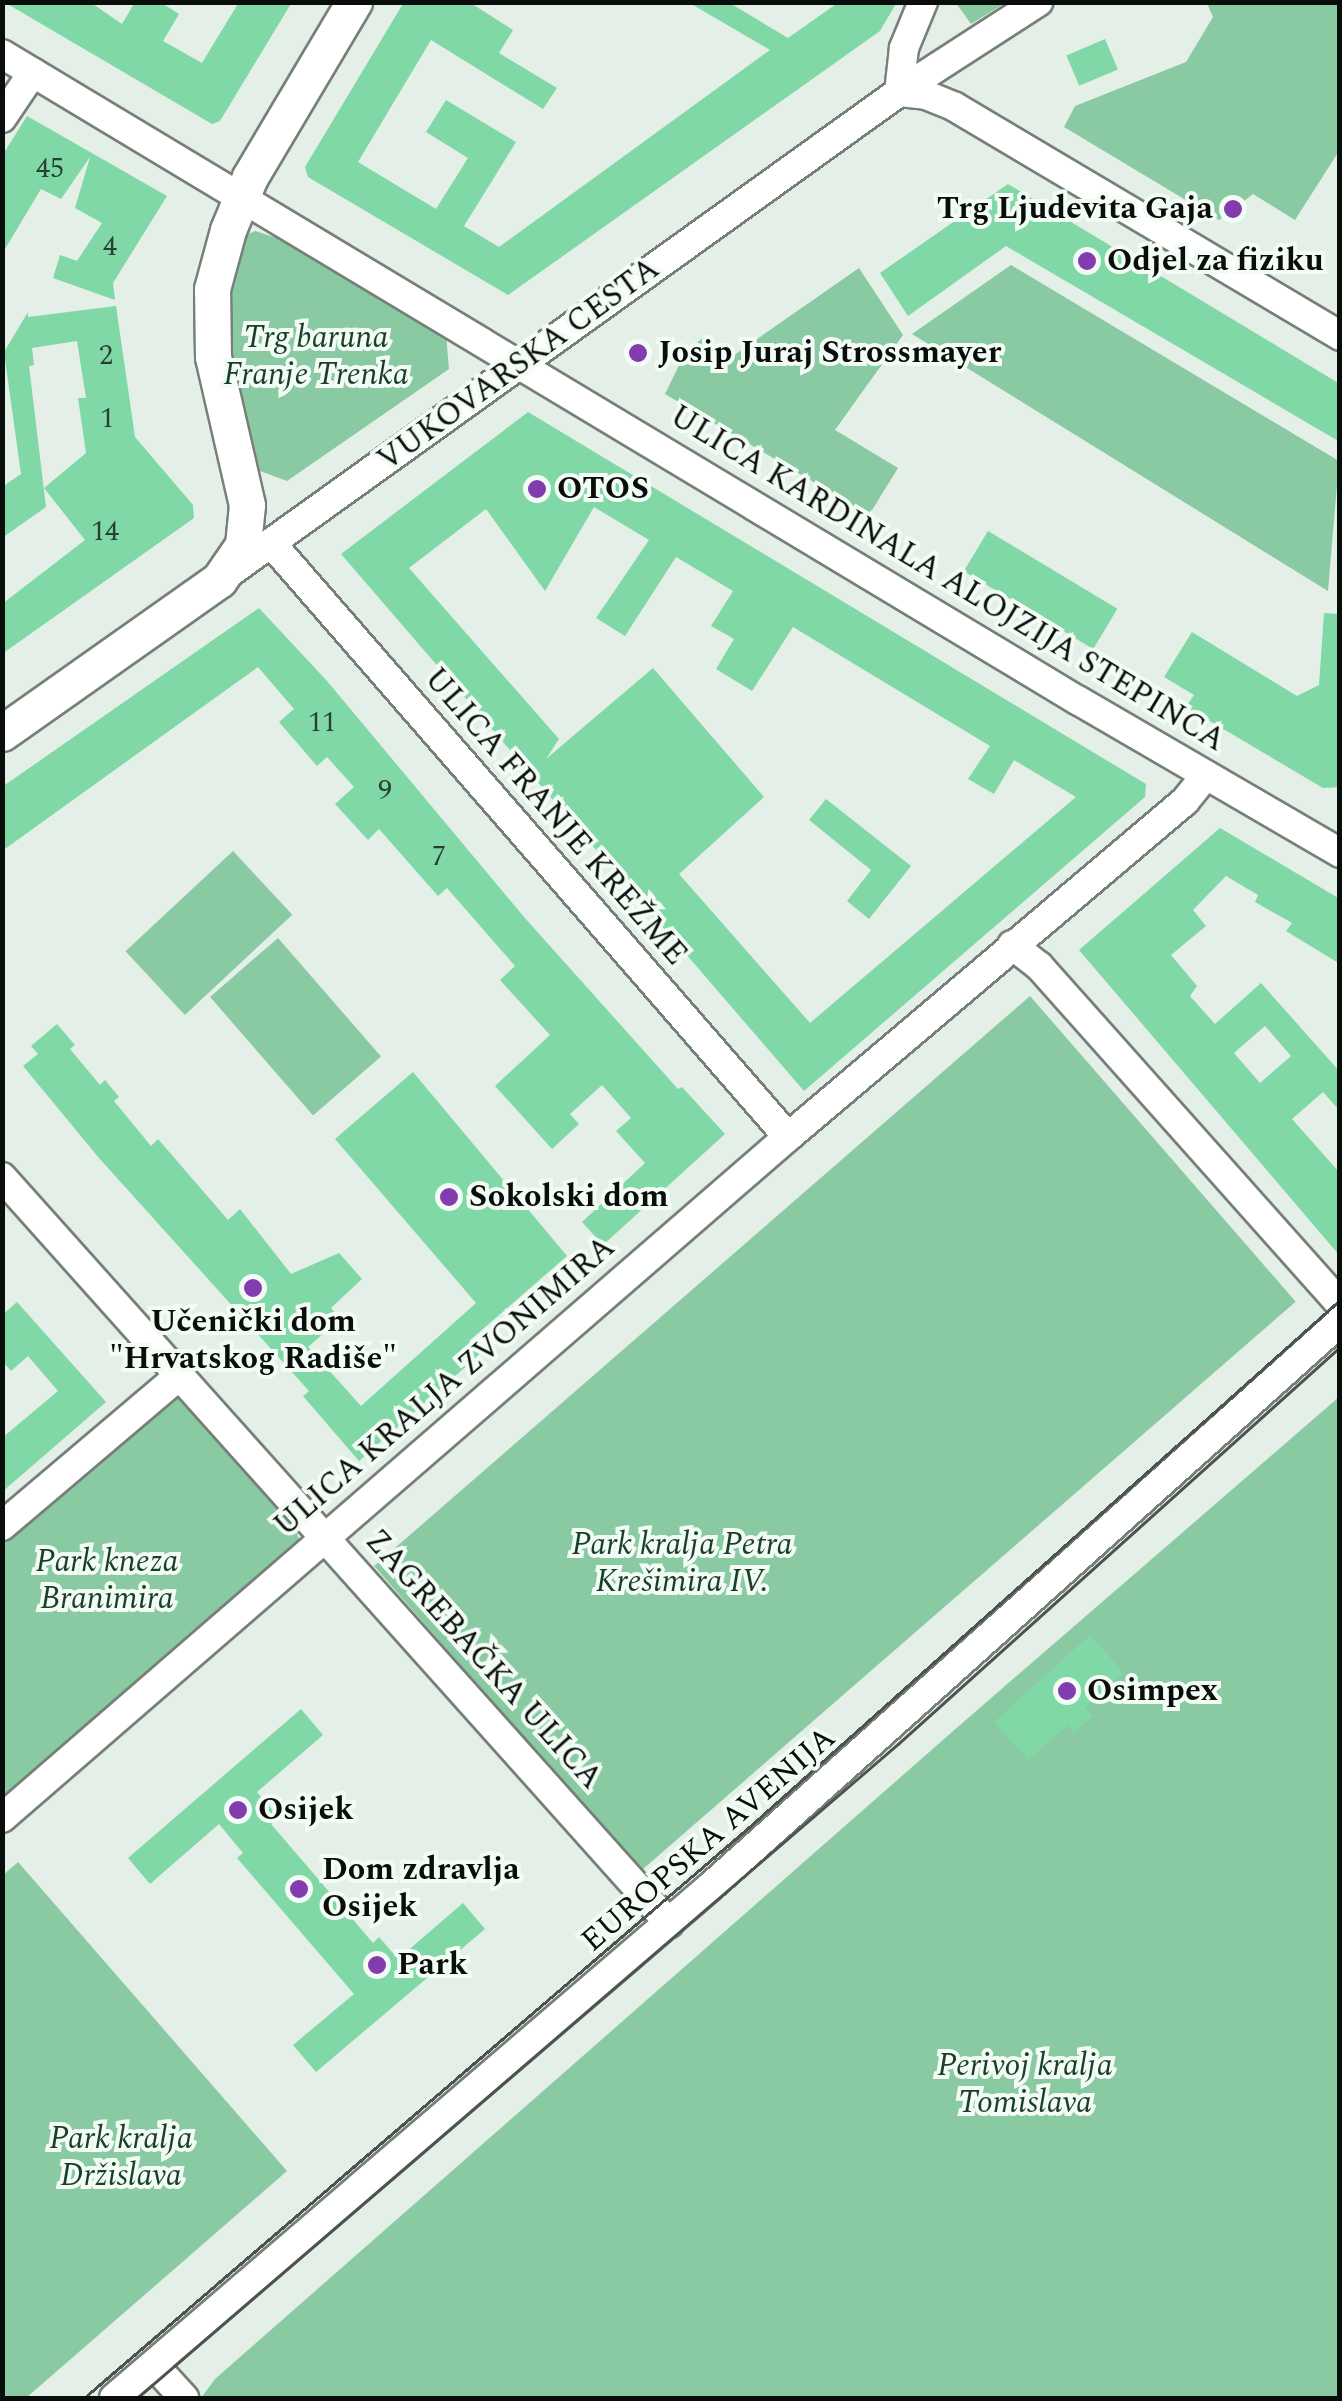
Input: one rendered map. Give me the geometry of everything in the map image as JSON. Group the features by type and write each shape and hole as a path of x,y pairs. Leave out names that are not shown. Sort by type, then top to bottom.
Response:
{"main road":[{"path":"219,580 243,545 248,518 221,403 210,328 219,257 240,198 354,2"},
{"name":"VUKOVARSKA CESTA","path":"2,733 219,580"}],"street":[{"path":"924,2 904,48 899,92 926,95 955,107 1340,336"},
{"name":"VUKOVARSKA CESTA","path":"219,580 899,92 1038,2"},
{"path":"2,54 519,364"},
{"path":"2,118 33,72"},
{"name":"ULICA KARDINALA ALOJZIJA STEPINCA","path":"519,364 1340,852"},
{"name":"ULICA FRANJE KREŽME","path":"271,543 788,1137"},
{"name":"ULICA KRALJA ZVONIMIRA","path":"2,1818 788,1137 1184,801 1206,774"},
{"path":"1012,946 1040,966 1340,1304"},
{"name":"ZAGREBAČKA ULICA","path":"2,1177 669,1922"},
{"name":"EUROPSKA AVENIJA","path":"114,2398 669,1922 1340,1322"},
{"path":"2,1526 180,1375"},
{"path":"154,2364 184,2398"}],"green space":[{"path":"956,3 1005,3 971,24"},
{"path":"1207,3 1339,3 1339,151 1295,220 1253,194 1219,220 1064,127 1075,106 1186,62 1213,17"},
{"name":"Trg baruna Franje Trenka","path":"255,231 293,243 446,334 449,369 287,481 252,468 223,340 236,240"},
{"path":"1011,265 1339,461 1328,591 912,334"},
{"path":"859,268 903,335 835,430 898,468 869,515 665,394 685,353 705,336 724,362"},
{"path":"233,851 292,915 185,1015 125,951"},
{"path":"278,938 381,1056 313,1116 210,997"},
{"name":"Park kralja Petra Krešimira IV.","path":"1030,996 1296,1302 640,1872 374,1566"},
{"name":"Park kneza Branimira","path":"173,1397 182,1399 292,1522 300,1541 3,1804 2,1540"},
{"name":"Perivoj kralja Tomislava","path":"1339,1397 1339,2398 201,2398 215,2379"},
{"name":"Park kralja Držislava","path":"18,1862 287,2171 26,2398 3,2398 2,1876"}],"building":[{"path":"4,2 90,2 122,24 135,2 160,2 179,14 163,41 202,63 239,2 292,2 220,121 212,124"},
{"path":"404,2 469,2 513,30 499,53 557,88 543,109 431,40 358,162 436,209 468,158 426,132 446,100 516,142 464,226 499,247 770,50 688,2 728,2 788,38 839,2 897,2 880,31 508,295 308,177 305,167"},
{"path":"1105,39 1118,69 1079,86 1066,55"},
{"path":"27,116 167,196 113,283 115,300 53,278 60,255 77,261 102,223 75,208 90,157 61,199 41,189 2,254 2,156"},
{"path":"1008,184 1340,384 1340,442 1006,246 908,316 880,273"},
{"path":"116,306 135,437 193,505 194,518 2,654 2,604 85,540 44,488 86,453 78,398 86,398 77,341 32,348 34,365 29,366 46,507 2,538 2,487 21,474 4,352 28,312 28,317"},
{"path":"528,412 1146,784 1145,797 804,1091 341,554","holes":["594,507 649,540 596,618 625,636 676,557 733,591 711,626 734,639 716,669 752,691 793,627 990,746 968,779 994,794 1014,760 1076,797 810,1023 679,874 764,797 653,668 546,759 559,739 409,568 486,509 545,591"]},
{"path":"988,531 1117,609 1093,649 964,571"},
{"path":"259,608 327,681 524,917 678,1089 682,1087 725,1134 603,1245 582,1222 645,1163 616,1131 631,1118 602,1085 570,1114 579,1124 552,1149 495,1086 550,1035 500,980 515,966 447,888 438,896 379,829 368,840 335,804 354,787 327,757 317,766 279,722 294,709 258,667 2,851 2,787"},
{"path":"1324,613 1340,614 1340,787 1323,788 1186,707 1194,695 1164,677 1192,632 1297,696 1319,685"},
{"path":"826,799 911,866 869,919 847,901 871,870 809,820"},
{"path":"1220,828 1340,899 1340,964 1286,931 1292,923 1255,902 1258,895 1226,876 1193,910 1206,926 1171,955 1197,986 1190,996 1215,1024 1261,983 1340,1072 1340,1111 1323,1092 1292,1119 1340,1173 1340,1256 1079,950","holes":["1265,1026 1291,1056 1260,1083 1234,1053"]},
{"path":"57,1024 75,1045 70,1049 100,1085 105,1080 119,1097 114,1101 151,1146 158,1139 228,1220 240,1209 291,1274 339,1253 362,1279 331,1308 340,1319 308,1347 361,1406 476,1303 335,1139 413,1072 567,1256 469,1341 480,1354 359,1461 303,1396 309,1391 99,1158 23,1066 38,1054 31,1046"},
{"path":"17,1302 106,1402 2,1492 2,1438 58,1391 28,1356 11,1371 2,1361 2,1315"},
{"name":"Osimpex","path":"1090,1635 1124,1673 1085,1708 1093,1716 1074,1733 1068,1725 1028,1760 994,1722"},
{"path":"301,1709 323,1735 257,1792 279,1818 271,1824 373,1943 379,1937 398,1959 463,1903 485,1929 316,2072 293,2045 354,1994 237,1858 243,1853 219,1824 150,1884 128,1858"}],"tram line":[{"path":"84,2398 747,1829 1340,1300"},
{"path":"137,2398 898,1744 1340,1347"}],"place":[{"name":"Trg Ljudevita Gaja","path":"1233,209"},
{"name":"Odjel za fiziku","path":"1087,261"},
{"name":"Josip Juraj Strossmayer","path":"638,353"},
{"name":"OTOS","path":"537,489"},
{"name":"Sokolski dom","path":"449,1197"},
{"name":"Učenički dom \"Hrvatskog Radiše\"","path":"253,1288"},
{"name":"Osimpex","path":"1067,1691"},
{"name":"Osijek","path":"238,1810"},
{"name":"Dom zdravlja Osijek","path":"299,1889"},
{"name":"Park","path":"377,1965"}]}
